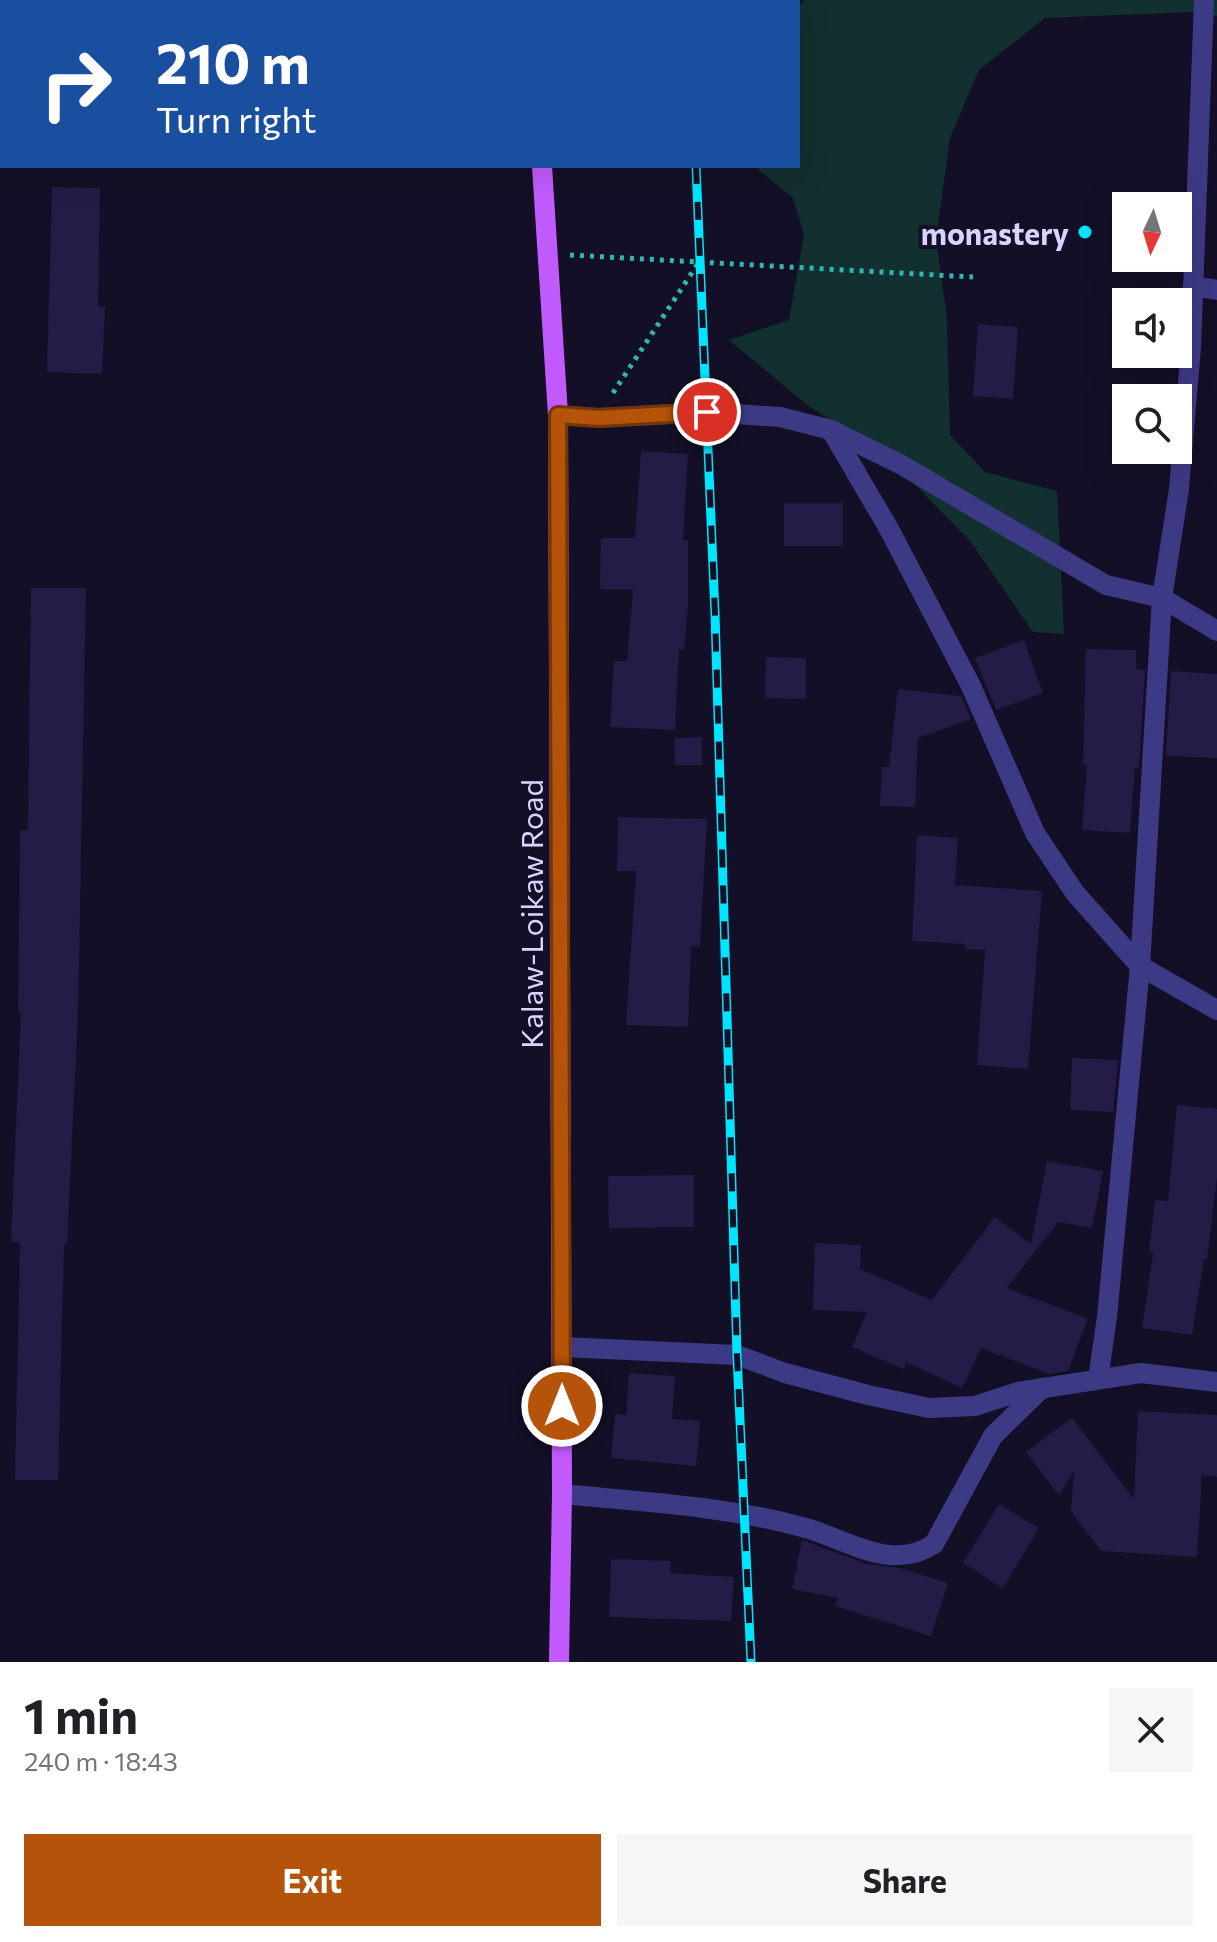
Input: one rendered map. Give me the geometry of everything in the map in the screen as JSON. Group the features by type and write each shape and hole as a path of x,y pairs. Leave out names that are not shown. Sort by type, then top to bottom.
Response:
{"main road":[{"name":"Kalaw-Loikaw Road","path":"542,168 558,415 562,1347 559,1662"}],"street":[{"path":"1098,1379 1107,1317 1140,966 1162,598 1179,489 1191,347 1193,286 1208,123 1204,0"},
{"path":"1193,286 1217,290"},
{"path":"558,415 598,418 707,412 780,417 831,430 900,464 1106,585 1162,598 1217,631"},
{"path":"831,430 889,529 971,686 1035,833 1075,893 1140,966 1217,1010"},
{"path":"562,1347 737,1355 785,1373 929,1408 975,1406 1018,1392 1141,1373 1217,1382"},
{"path":"562,1494 744,1512 808,1529 891,1557 917,1555 934,1544 993,1436 1042,1388"}],"path":[{"path":"547,253 973,277"},
{"path":"598,418 699,262"}],"green space":[{"path":"804,0 1217,0 1217,16 1193,12 1045,18 979,70 950,138 936,239 947,318 950,435 985,472 1057,491 1064,634 1033,632 970,541 886,455 807,405 729,340 789,320 804,234 793,198 756,168 800,168 800,5"}],"building":[{"path":"52,187 100,188 98,306 105,307 102,374 47,372"},
{"path":"978,324 1018,327 1013,399 973,396"},
{"path":"641,451 688,454 683,540 688,540 688,604 684,650 679,649 675,730 610,727 614,661 627,661 633,590 600,589 601,538 635,538"},
{"path":"784,503 843,503 843,546 784,546"},
{"path":"31,588 86,588 78,1014 67,1245 64,1245 58,1480 15,1480 20,1243 11,1242 21,1013 18,1013 20,830 28,830"},
{"path":"1024,640 1043,693 996,710 975,658"},
{"path":"1086,649 1136,650 1136,669 1145,670 1139,768 1135,768 1130,833 1082,830 1087,765 1083,765"},
{"path":"766,657 806,658 806,699 765,698"},
{"path":"1171,671 1217,674 1217,758 1166,756"},
{"path":"898,689 961,696 971,719 918,738 915,807 880,806 882,767 889,767"},
{"path":"702,737 702,765 675,765 674,738"},
{"path":"618,817 707,819 700,947 691,946 688,1027 626,1025 636,871 617,871"},
{"path":"917,835 958,838 955,885 1042,891 1028,1069 977,1065 985,950 965,949 965,944 912,941"},
{"path":"1072,1058 1118,1060 1113,1112 1070,1110"},
{"path":"1177,1105 1217,1109 1217,1178 1207,1259 1204,1259 1192,1335 1142,1328 1153,1253 1149,1253 1155,1200 1168,1201"},
{"path":"1047,1161 1103,1171 1092,1228 1058,1222 1007,1288 1088,1319 1068,1371 1049,1374 981,1348 962,1388 906,1362 904,1369 852,1347 867,1312 813,1310 815,1243 861,1245 860,1269 932,1300 995,1217 1031,1244"},
{"path":"694,1175 694,1227 609,1228 608,1176"},
{"path":"629,1373 675,1376 672,1419 700,1421 696,1466 611,1458 615,1414 626,1415"},
{"path":"1138,1411 1217,1415 1217,1477 1202,1475 1197,1557 1101,1551 1071,1511 1074,1471 1059,1495 1026,1452 1072,1418 1134,1499"},
{"path":"999,1504 1039,1528 1003,1588 963,1563"},
{"path":"802,1540 867,1564 900,1568 948,1583 931,1636 835,1606 838,1598 792,1589"},
{"path":"611,1559 671,1561 670,1573 734,1577 731,1621 609,1617"}],"railway":[{"path":"696,168 715,614 737,1355 751,1662"}],"place":[{"name":"monastery","path":"1085,232"}],"route":[{"path":"562,1406 558,415 598,418 707,412"}]}
